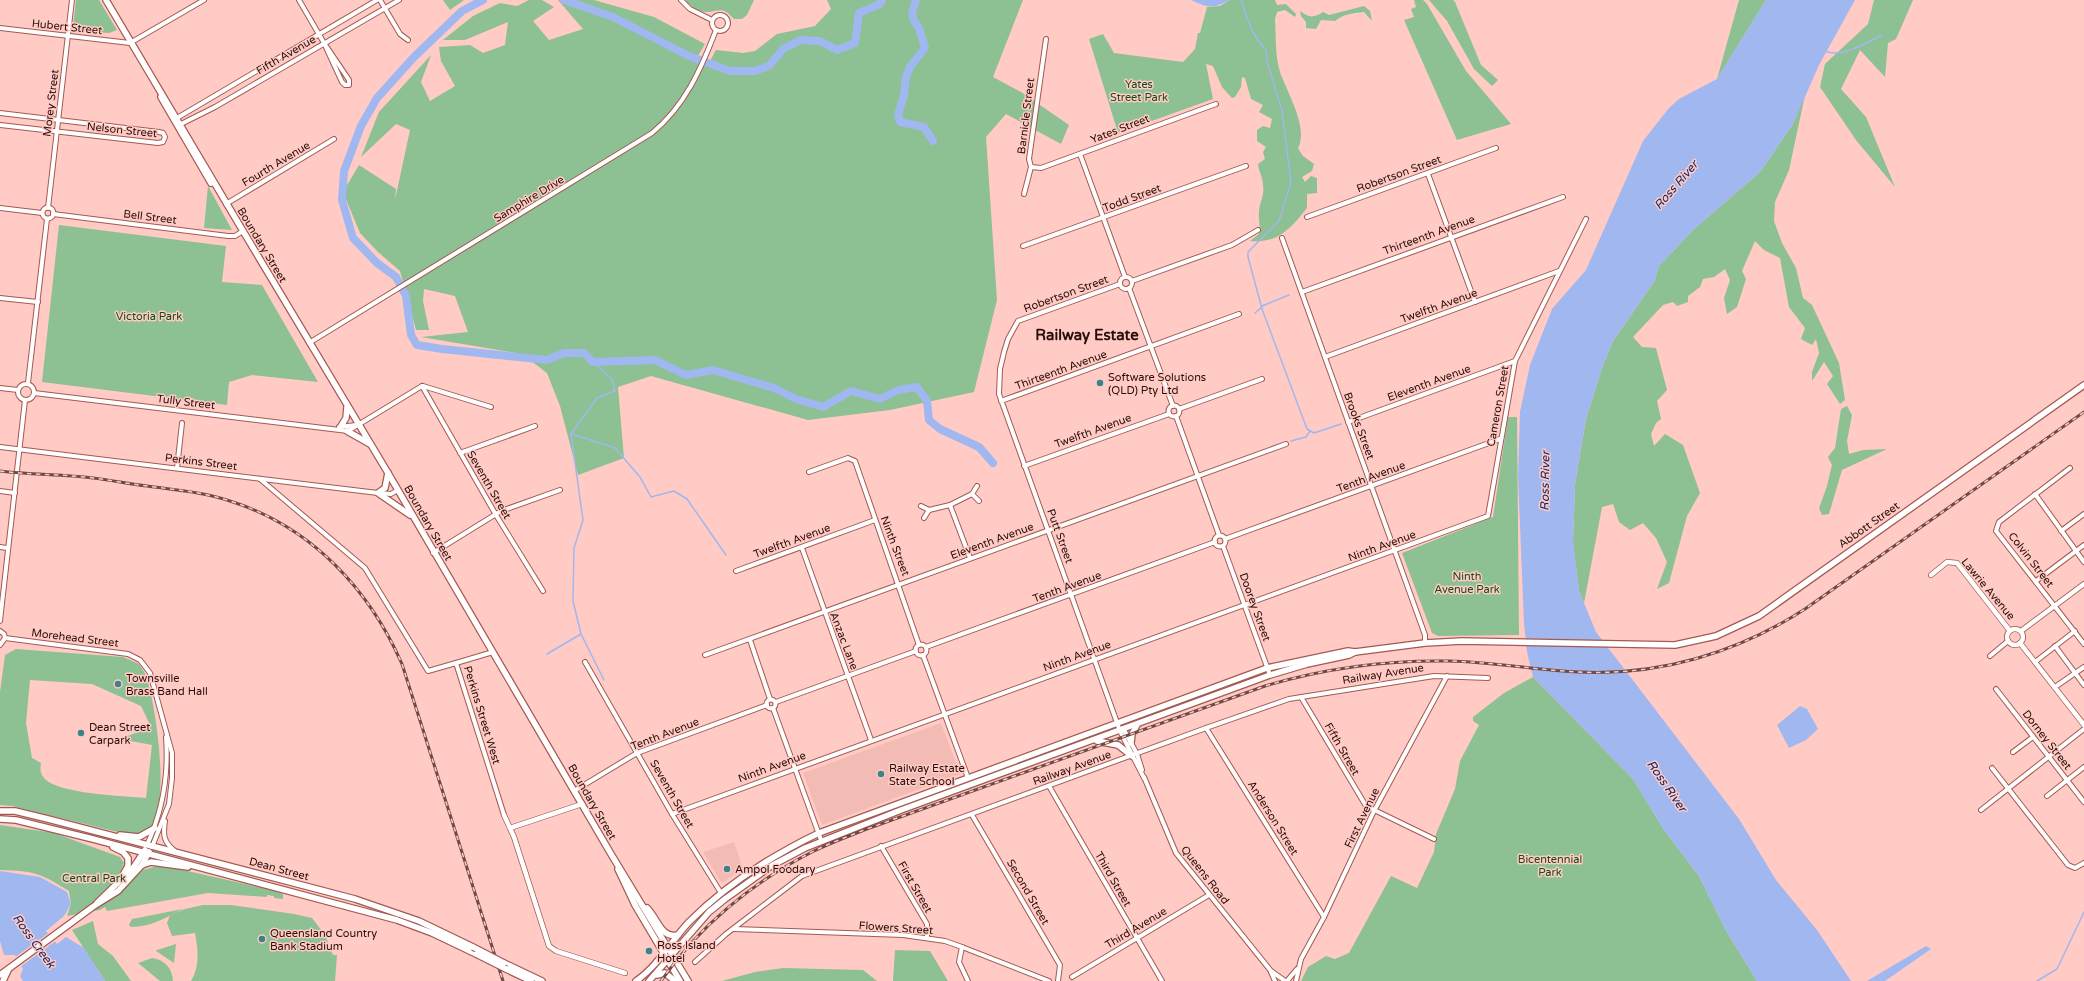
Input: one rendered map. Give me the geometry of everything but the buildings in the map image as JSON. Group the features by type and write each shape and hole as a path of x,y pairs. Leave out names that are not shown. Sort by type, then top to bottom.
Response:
{"main road":[{"name":"Boundary Street","path":"106,0 178,122 205,174 226,204 372,446 611,854 688,981"},
{"name":"Abbott Street","path":"1516,641 1675,645 1696,642 1716,636 1759,616 2084,386"},
{"path":"338,427 346,418 347,406"},
{"path":"347,431 372,446"},
{"path":"388,473 385,488 378,493 413,518"},
{"name":"Railway Avenue","path":"668,948 678,935 721,893 766,861 819,833 1267,668 1317,656 1348,651 1355,652 1462,640 1516,641"},
{"name":"Railway Avenue","path":"673,955 705,917 725,898 771,866 821,840 1138,725 1270,675 1307,664 1350,655 1355,652"},
{"path":"1131,743 1133,732 1138,725"},
{"path":"1092,741 1118,745 1134,755"},
{"name":"Dean Street","path":"0,811 16,811 352,898 412,918 542,981"},
{"name":"Dean Street","path":"0,819 16,820 93,839 344,905 419,928 531,981"},
{"path":"104,834 139,838 155,828"},
{"path":"93,839 120,850 128,857 128,866 118,882"},
{"path":"94,906 133,868 150,846"},
{"path":"142,866 146,853"},
{"name":"Boundary Street","path":"611,854 635,905 680,981"},
{"path":"0,975 94,906 118,891 142,866 151,862 202,868"},
{"path":"326,900 338,895 344,905"},
{"path":"344,905 346,899 352,898"},
{"path":"639,899 654,915 666,935 672,937 678,935"},
{"path":"636,981 668,948"},
{"path":"651,979 673,955"},
{"path":"3,981 11,967"},
{"path":"651,979 663,972 675,981"}],"street":[{"name":"Morey Street","path":"48,208 72,0"},
{"path":"132,42 204,0"},
{"path":"299,0 324,43 342,82 345,85 349,85 350,80 324,43"},
{"name":"Fifth Avenue","path":"178,122 319,34 377,0"},
{"path":"380,0 400,34 408,40"},
{"name":"Fifth Avenue","path":"178,122 324,43 398,0"},
{"path":"681,0 690,9 712,20"},
{"path":"719,15 724,16 728,20 726,28 722,31 716,30 712,27 712,20 719,15"},
{"name":"Hubert Street","path":"0,28 132,42"},
{"name":"Samphire Drive","path":"309,343 652,133 663,124 681,104 690,90 716,30"},
{"name":"Barnicle Street","path":"1024,194 1031,167 1029,159 1046,39"},
{"name":"Yates Street","path":"1031,167 1041,168 1216,104"},
{"name":"Nelson Street","path":"0,113 159,132 164,134 165,138 162,142 158,143 0,125"},
{"name":"Fourth Avenue","path":"226,204 334,139"},
{"name":"Robertson Street","path":"1307,217 1496,148"},
{"path":"1080,154 1125,277 1132,281 1232,245 1258,230"},
{"name":"Todd Street","path":"1023,246 1246,166"},
{"path":"1428,174 1475,302"},
{"name":"Thirteenth Avenue","path":"1302,292 1563,197"},
{"path":"0,208 42,213"},
{"path":"42,213 44,209 48,208 52,210 53,214 51,218 47,219"},
{"path":"42,213 43,217 47,219"},
{"name":"Bell Street","path":"53,214 230,236 242,231"},
{"path":"28,383 47,219"},
{"name":"Cameron Street","path":"1488,516 1500,439 1515,361 1586,219"},
{"name":"Brooks Street","path":"1282,238 1425,635 1426,643"},
{"name":"Twelfth Avenue","path":"1325,357 1560,271"},
{"path":"1125,277 1122,278 1120,284 1124,288 1130,288"},
{"path":"1132,281 1130,288 1173,406 1179,409 1262,379"},
{"name":"Robertson Street","path":"1001,401 999,385 1002,364 1008,339 1018,321 1120,284"},
{"path":"0,298 38,302"},
{"name":"Thirteenth Avenue","path":"1001,401 1239,314"},
{"name":"Eleventh Avenue","path":"1348,422 1515,361"},
{"path":"18,390 20,386 28,383"},
{"path":"18,390 20,397 25,400 30,399 34,393 34,388 28,383"},
{"path":"347,431 352,430 422,386 491,407"},
{"name":"Seventh Street","path":"422,386 496,515 543,591"},
{"path":"0,388 18,390"},
{"name":"Tully Street","path":"34,393 338,427 358,425"},
{"path":"0,621 7,548 15,493 25,400"},
{"name":"Putt Street","path":"1001,401 1118,723"},
{"path":"1173,406 1169,409 1169,414 1171,416 1176,416"},
{"path":"1179,409 1176,416 1219,535 1225,539 1223,546 1218,546 1215,542 1216,537 1219,535"},
{"name":"Twelfth Avenue","path":"1024,466 1169,414"},
{"path":"177,468 182,423"},
{"path":"460,453 535,426"},
{"name":"Tully Street","path":"338,427 347,431"},
{"name":"Tenth Avenue","path":"1225,539 1500,439"},
{"name":"Eleventh Avenue","path":"705,655 750,640 970,558 1286,444"},
{"name":"Perkins Street","path":"0,447 378,493 391,494 398,490"},
{"name":"Ninth Street","path":"809,472 848,458 855,461 875,520 900,584 919,645"},
{"path":"2070,468 2035,494 2084,562"},
{"name":"Perkins Street West","path":"260,479 365,568 428,671 456,663 504,816 510,828 549,946 556,951 625,973"},
{"path":"921,506 929,510 950,505 972,494 977,486"},
{"path":"434,553 496,515 560,490"},
{"path":"0,491 15,493"},
{"path":"972,494 980,501"},
{"name":"Colvin Street","path":"2035,494 1999,522 1996,527 1998,533 2084,644"},
{"path":"950,505 970,558"},
{"path":"924,518 929,510"},
{"path":"2061,531 2084,514"},
{"name":"Ninth Avenue","path":"672,814 871,740 1394,552 1488,516"},
{"name":"Twelfth Avenue","path":"736,571 875,520"},
{"name":"Tenth Avenue","path":"926,647 1215,542"},
{"path":"2036,581 2084,545"},
{"name":"Doorey Street","path":"1223,546 1270,675"},
{"path":"0,547 7,548"},
{"name":"Anzac Lane","path":"802,548 871,740"},
{"name":"Lawrie Avenue","path":"1931,575 1948,562 1957,563 2010,631"},
{"path":"2021,632 2084,584"},
{"path":"2017,629 2021,632 2023,639 2020,643 2015,645 2008,641 2007,636 2010,631 2017,629"},
{"path":"0,631 4,634 5,638 0,645"},
{"path":"2035,662 2075,631"},
{"name":"Morehead Street","path":"5,638 128,654 140,660 147,668 152,679 165,731"},
{"path":"750,640 770,700 767,705 773,708 821,840"},
{"path":"1990,656 2008,641"},
{"path":"2020,643 2084,725"},
{"path":"916,651 917,646 919,645 926,647 926,652 923,655"},
{"path":"2054,646 2084,685"},
{"path":"770,700 776,702 916,651"},
{"path":"916,651 918,654 923,655"},
{"path":"456,663 493,652"},
{"path":"923,655 968,778"},
{"name":"Seventh Street","path":"585,662 672,814 721,893"},
{"path":"2055,687 2084,666"},
{"name":"Railway Avenue","path":"694,962 802,876 1206,728 1286,700 1301,697 1434,676 1488,678"},
{"name":"First Avenue","path":"1286,981 1298,968 1374,811 1447,676"},
{"name":"Dorney Street","path":"1996,689 2084,802"},
{"name":"Fifth Street","path":"1301,697 1363,802 1374,811 1434,840"},
{"path":"773,708 776,702"},
{"name":"Tenth Avenue","path":"574,791 637,753 767,705"},
{"name":"Queens Road","path":"1118,723 1134,755 1176,853 1271,972 1286,981"},
{"name":"Anderson Street","path":"1206,728 1324,917"},
{"path":"1981,810 2084,729"},
{"name":"Queens Road","path":"1122,730 1131,743 1134,755"},
{"path":"150,846 161,811 166,778 165,731"},
{"path":"165,731 172,753 172,778 163,833 165,840 173,849 184,855"},
{"path":"2013,752 2033,737"},
{"path":"2047,796 2084,767"},
{"path":"1992,768 2068,865 2075,868 2084,863"},
{"path":"166,778 172,778"},
{"name":"Third Street","path":"1049,786 1162,981"},
{"path":"510,828 582,804"},
{"path":"150,846 166,814"},
{"name":"Second Street","path":"972,815 1060,965 1058,981"},
{"name":"First Street","path":"881,846 927,924 927,938"},
{"name":"Third Avenue","path":"1072,978 1209,896"},
{"name":"Flowers Street","path":"734,929 903,935 927,938 962,947 1048,981"},
{"path":"962,947 959,962 968,981"},
{"name":"First Avenue","path":"1296,981 1298,968"},
{"name":"Queens Road","path":"1271,972 1274,981"}],"shaded area":[{"name":"Railway Estate State School","path":"941,723 960,774 822,825 803,773"},
{"path":"734,842 743,868 724,882 720,881 703,852"}],"green space":[{"path":"76,0 99,0 117,30 109,33 76,31 73,28"},
{"path":"443,0 464,0 450,10"},
{"path":"529,0 542,0 554,7 533,21 549,40 583,29 558,0 594,0 654,17 705,44 698,56 710,61 716,50 743,53 755,51 777,34 815,26 831,9 827,0 1023,0 993,77 1021,92 1069,125 1061,144 1006,114 986,137 997,300 974,392 890,410 808,420 651,376 618,387 624,458 578,475 560,406 547,373 522,354 421,337 468,332 455,296 424,289 423,301 429,330 416,330 400,271 378,252 360,233 343,192 359,165 396,189 395,200 410,130 396,124 361,157 379,112 431,55 421,82 430,101 455,86 441,61 439,47 470,45 483,53 505,45 508,22 465,40 443,40 473,16 500,3 517,6"},
{"path":"686,0 754,0 747,15 742,19 734,19 722,10 705,12 699,10 690,5"},
{"name":"Yates Street Park","path":"1230,0 1275,0 1277,5 1286,4 1296,14 1295,17 1285,10 1277,12 1275,19 1277,59 1280,72 1299,120 1301,140 1298,148 1303,156 1314,164 1312,171 1302,177 1305,182 1311,176 1317,178 1317,193 1307,194 1307,208 1283,233 1268,240 1250,241 1259,234 1259,209 1263,189 1258,164 1265,159 1263,152 1266,147 1257,141 1257,130 1263,126 1270,128 1272,119 1259,112 1263,105 1251,99 1245,78 1242,77 1241,87 1235,97 1232,98 1222,87 1213,66 1206,64 1213,99 1118,133 1089,39 1103,34 1114,53 1183,62 1195,49 1198,33 1200,33 1207,7 1220,6"},
{"path":"1414,0 1423,0 1427,4 1466,71 1511,124 1457,140 1404,20 1414,17 1411,9 1416,7"},
{"path":"1429,0 1453,0 1455,2 1481,65 1498,80 1492,86 1474,69 1447,21"},
{"path":"1739,0 1766,0 1717,79"},
{"path":"1874,0 1913,0 1896,39 1888,43 1885,77 1860,50 1841,89 1866,117 1895,187 1856,140 1820,87 1825,64 1868,24"},
{"path":"1364,6 1370,11 1372,21 1364,12 1356,13 1345,15 1335,21 1321,20 1316,29 1306,28 1306,22 1301,16 1300,11 1306,15 1312,16 1323,12 1329,15"},
{"path":"1805,95 1789,170 1775,202 1774,221 1782,243 1796,268 1803,298 1812,305 1839,363 1845,400 1840,404 1827,384 1833,376 1824,362 1812,381 1812,372 1819,353 1816,339 1812,345 1801,339 1805,328 1789,307 1780,258 1764,250 1755,241 1742,271 1746,279 1737,307 1727,314 1724,298 1730,280 1725,269 1714,277 1703,279 1700,287 1688,296 1688,302 1677,306 1673,302 1663,305 1633,337 1642,347 1656,348 1667,390 1657,401 1661,419 1656,423 1651,434 1654,446 1665,434 1683,445 1700,493 1687,516 1669,583 1657,589 1667,562 1656,538 1643,523 1630,530 1619,522 1613,504 1602,507 1584,603 1579,591 1573,543 1575,484 1586,419 1603,365 1613,341 1654,282 1659,266 1694,229 1760,172 1793,124"},
{"path":"208,186 232,230 204,228"},
{"name":"Victoria Park","path":"59,225 226,246 222,282 262,285 318,382 252,375 229,382 227,405 42,382"},
{"path":"1847,406 1852,415 1847,441 1849,454 1863,450 1887,449 1842,470 1829,514 1822,515 1819,508 1827,486 1832,465 1828,457 1835,448 1841,409"},
{"name":"Ninth Avenue Park","path":"1508,417 1517,417 1519,635 1438,636 1432,633 1402,553 1493,517"},
{"path":"16,649 123,657 139,664 145,674 150,690 160,756 161,781 159,802 155,819 148,830 139,834 130,835 12,806 0,805 0,692 5,655","holes":["30,680 92,684 141,706 151,727 120,739 152,745 146,798 107,795 62,788 44,778 40,767 41,763 32,758 26,723"]},
{"name":"Bicentennial Park","path":"1533,677 1633,779 1664,830 1699,876 1725,929 1757,981 1301,981 1308,967 1326,956 1335,959 1349,953 1391,876 1417,888 1434,852 1436,834 1455,789 1460,761 1479,725 1473,721 1473,717 1504,693"},
{"name":"Central Park","path":"0,825 54,833 120,857 124,863 121,870 133,880 143,870 161,865 272,890 283,894 283,899 274,898 274,896 267,895 267,897 208,893 107,911 105,907 100,910 67,916 71,904 69,891 51,880 37,874 21,871 0,870"},
{"name":"Queensland Country Bank Stadium","path":"203,905 231,905 312,918 325,935 333,955 337,955 335,981 191,981 197,964 195,933 172,936 167,923 170,915 185,909"},
{"path":"183,909 146,925 131,927 129,925 132,919"},
{"path":"93,921 98,944 113,956 131,981 105,981 72,930"},
{"path":"176,944 174,963 156,951 157,950"},
{"path":"895,950 930,951 948,981 893,981"},
{"path":"152,958 157,959 167,965 171,972 173,981 160,981 138,963"},
{"path":"783,968 863,970 877,981 722,981 755,972"}],"water":[{"path":"1191,0 1230,0 1215,6 1206,6"},
{"name":"Ross River","path":"1766,0 1855,0 1819,65 1793,124 1760,172 1694,229 1659,266 1654,282 1613,341 1603,365 1586,419 1575,484 1573,543 1579,591 1596,632 1739,819 1776,880 1817,930 1851,981 1757,981 1725,929 1699,876 1664,830 1633,779 1533,677 1527,652 1524,623 1518,477 1520,412 1530,365 1552,309 1586,270 1643,141 1669,108 1679,99 1717,79"},
{"path":"1800,706 1807,709 1818,729 1806,740 1789,748 1777,725"},
{"name":"Ross Creek","path":"0,871 40,877 67,892 71,904 64,916 46,931 57,944 66,937 84,948 105,981 23,981 20,976 23,969 15,955 4,955 0,941"},
{"path":"1926,946 1931,949 1885,981 1867,981"}],"pier":[{"path":"50,932 57,940 20,967 14,958"}],"waterway":[{"path":"483,0 462,11 414,57 377,98 361,126 344,171 342,200 353,238 377,263 396,277 406,296 411,335 417,345 547,360 564,353 584,353 593,362 655,360 686,375 713,370 774,388 796,399 823,407 851,391 880,399 898,390 917,387 927,401 929,420 940,429 979,447 993,463"},
{"path":"564,0 613,17 689,56 730,71 755,71 769,66 784,48 801,40 820,41 837,50 855,43 859,13 880,4 882,0"},
{"path":"916,0 912,13 914,21 919,28 925,48 910,67 906,77 904,95 898,115 900,122 924,127 933,141"},
{"path":"1241,0 1257,39 1266,49 1267,61 1282,111 1291,182 1279,221 1248,252 1248,257 1262,309 1307,429 1314,433 1341,424"},
{"path":"1825,51 1832,53 1847,51 1882,35"},
{"path":"1262,306 1289,295"},
{"path":"1255,313 1262,307"},
{"path":"593,362 612,379 615,391 597,398 571,434 583,520 574,548 573,601 581,634 604,680"},
{"path":"1291,441 1306,437 1310,431"},
{"path":"572,434 615,448 640,477 651,497 674,491 687,499 726,555"},
{"path":"547,654 581,634"},
{"path":"2037,981 2057,969 2084,912"}],"railway":[{"path":"661,981 692,942 729,907 770,876 814,851 864,830 1265,686 1310,674 1356,666 1426,661 1498,664 1579,672 1638,670 1668,665 1725,649 1779,625 1805,609 2084,412"},
{"path":"0,471 100,479 212,496 262,513 288,528 312,545 335,565 355,587 373,611 389,637 402,664 503,981"}],"place":[{"name":"Software Solutions (QLD) Pty Ltd","path":"1100,383"},
{"name":"Townsville Brass Band Hall","path":"118,684"},
{"name":"Dean Street Carpark","path":"81,733"},
{"name":"Railway Estate State School","path":"881,774"},
{"name":"Ampol Foodary","path":"727,869"},
{"name":"Queensland Country Bank Stadium","path":"262,939"},
{"name":"Ross Island Hotel","path":"649,951"}],"district":[{"name":"Railway Estate","path":"1087,335"}]}
